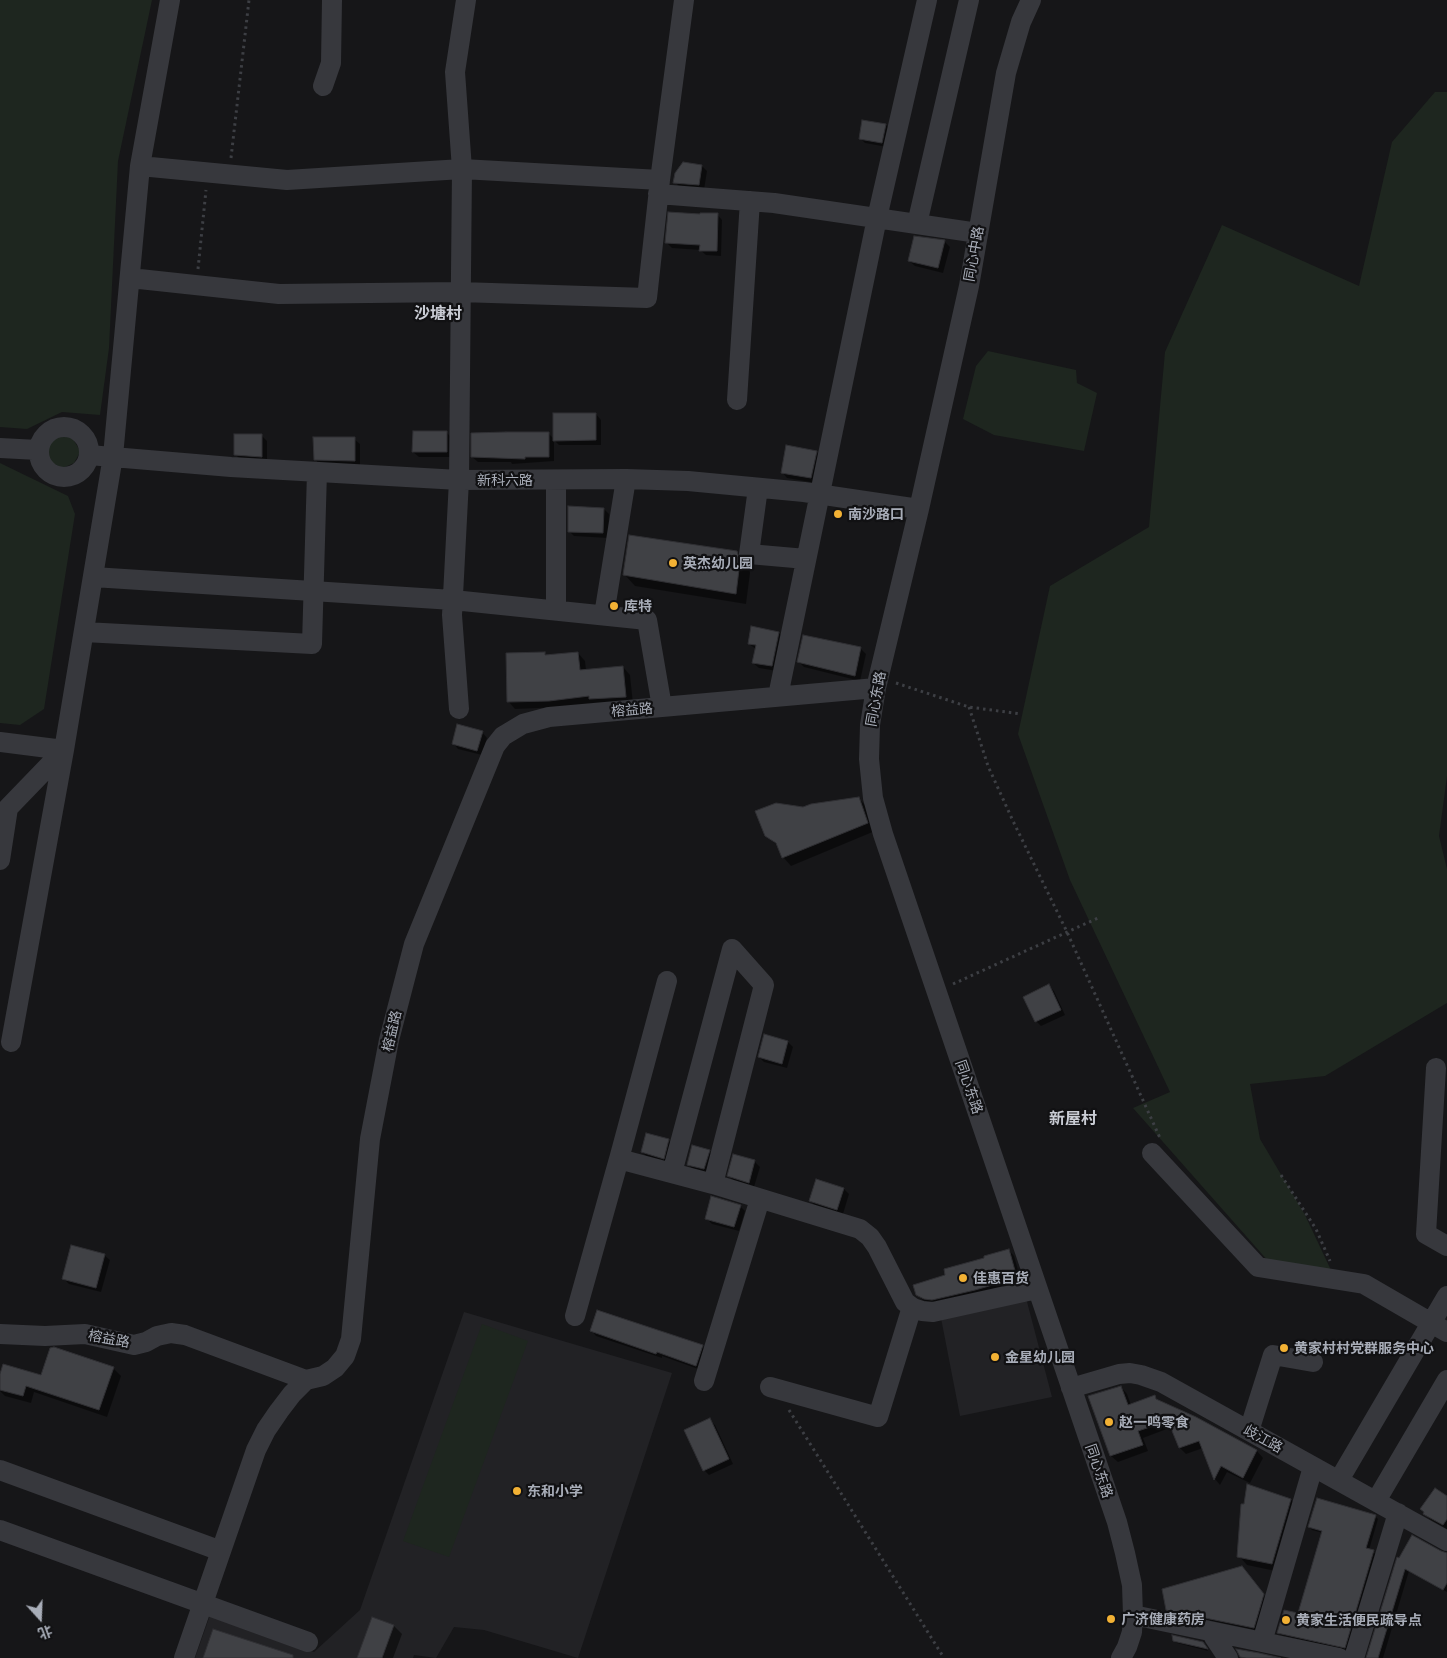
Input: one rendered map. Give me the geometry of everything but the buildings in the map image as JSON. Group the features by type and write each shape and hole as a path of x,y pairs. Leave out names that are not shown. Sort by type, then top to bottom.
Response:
{"street":[{"path":"11,1042 64,750 113,456 140,166 170,0"},
{"path":"323,86 331,63 332,0"},
{"path":"458,709 452,615 459,480 462,169 455,72 466,0"},
{"path":"130,278 279,294 460,292 647,298 659,187 684,0"},
{"path":"778,696 877,218 927,0"},
{"path":"917,224 969,0"},
{"name":"同心中路","path":"919,509 969,286 1006,73 1031,0"},
{"path":"140,166 287,180 462,169 659,187 978,233"},
{"path":"737,400 750,201"},
{"path":"66,426 81,433 89,446 89,454 87,463 82,470 66,477 49,473 39,459 38,450 40,442 50,430 66,426"},
{"path":"0,448 38,450"},
{"name":"新科六路","path":"89,454 231,467 459,480 626,479 688,481 819,494 919,509"},
{"path":"84,632 312,644 317,472"},
{"path":"604,615 626,479"},
{"path":"556,480 556,610"},
{"path":"758,488 749,554 806,559"},
{"name":"同心东路","path":"919,509 877,683 870,725 869,759 873,798 883,834 1117,1522 1132,1584 1133,1615 1132,1632 1127,1647 1120,1658"},
{"path":"93,577 453,600 647,620 662,707"},
{"name":"榕益路","path":"0,1334 46,1336 85,1334 134,1344 146,1342 157,1336 171,1333 185,1335 306,1380 322,1376 335,1368 345,1356 351,1339 370,1140 389,1040 414,944 495,746 503,736 523,724 549,717 778,696 877,683"},
{"path":"0,742 64,750"},
{"path":"0,860 8,808 64,750"},
{"path":"672,1173 732,949 764,985 713,1184"},
{"path":"575,1316 667,981"},
{"path":"1436,1068 1426,1234 1447,1246"},
{"path":"1152,1153 1258,1267 1364,1284 1439,1327"},
{"path":"619,1158 713,1184 860,1229 870,1237 877,1247 905,1302 922,1311 933,1312 1037,1289"},
{"path":"704,1381 760,1199"},
{"path":"1339,1480 1439,1327 1447,1296"},
{"path":"773,1388 878,1417 912,1307"},
{"path":"1249,1431 1273,1355 1313,1362"},
{"name":"歧江路","path":"1071,1388 1119,1374 1130,1373 1161,1382 1447,1540"},
{"path":"184,1658 256,1450 266,1430 279,1411 306,1380"},
{"path":"1376,1501 1447,1380"},
{"path":"1262,1642 1313,1466"},
{"path":"0,1470 221,1551"},
{"path":"1354,1658 1398,1513"},
{"path":"0,1530 308,1642"},
{"path":"1133,1615 1339,1658"},
{"path":"1214,1637 1228,1658"}],"path":[{"path":"229,174 249,0"},
{"path":"197,285 208,172"},
{"path":"877,683 970,707 1021,714"},
{"path":"970,707 988,766 1067,932 1161,1140 1152,1153"},
{"path":"936,991 1098,918"},
{"path":"1280,1175 1316,1229 1337,1281"},
{"path":"773,1388 944,1658"}],"shaded area":[{"path":"0,0 152,0 118,161 109,348 100,415 62,412 27,429 0,427"},
{"path":"1435,92 1447,92 1447,776 1439,836 1447,869 1447,1003 1325,1076 1250,1084 1260,1139 1305,1215 1330,1268 1321,1287 1284,1279 1133,1108 1170,1092 1070,880 1018,734 1050,586 1149,527 1165,352 1222,225 1359,286 1392,142"},
{"path":"988,351 1076,370 1077,383 1097,393 1084,451 994,435 963,419 976,366"},
{"path":"63,435 73,439 79,449 79,454 74,463 60,467 51,462 45,447 48,442"},
{"path":"0,463 68,496 75,514 44,709 20,725 0,723"},
{"name":"金星幼儿园","path":"1026,1298 1052,1397 960,1416 941,1318"},
{"name":"东和小学","path":"464,1312 672,1373 578,1658 484,1630 454,1627 436,1658 414,1655 413,1658 195,1658 210,1615 314,1652 360,1610"},
{"path":"482,1324 528,1341 449,1557 403,1541"}],"place":[{"name":"南沙路口","path":"838,514"},
{"name":"英杰幼儿园","path":"673,563"},
{"name":"库特","path":"614,606"},
{"name":"佳惠百货","path":"963,1278"},
{"name":"黄家村村党群服务中心","path":"1284,1348"},
{"name":"金星幼儿园","path":"995,1357"},
{"name":"赵一鸣零食","path":"1109,1422"},
{"name":"东和小学","path":"517,1491"},
{"name":"广济健康药房","path":"1111,1619"},
{"name":"黄家生活便民疏导点","path":"1286,1620"}],"district":[{"name":"沙塘村","path":"438,314"},
{"name":"新屋村","path":"1073,1119"}]}
